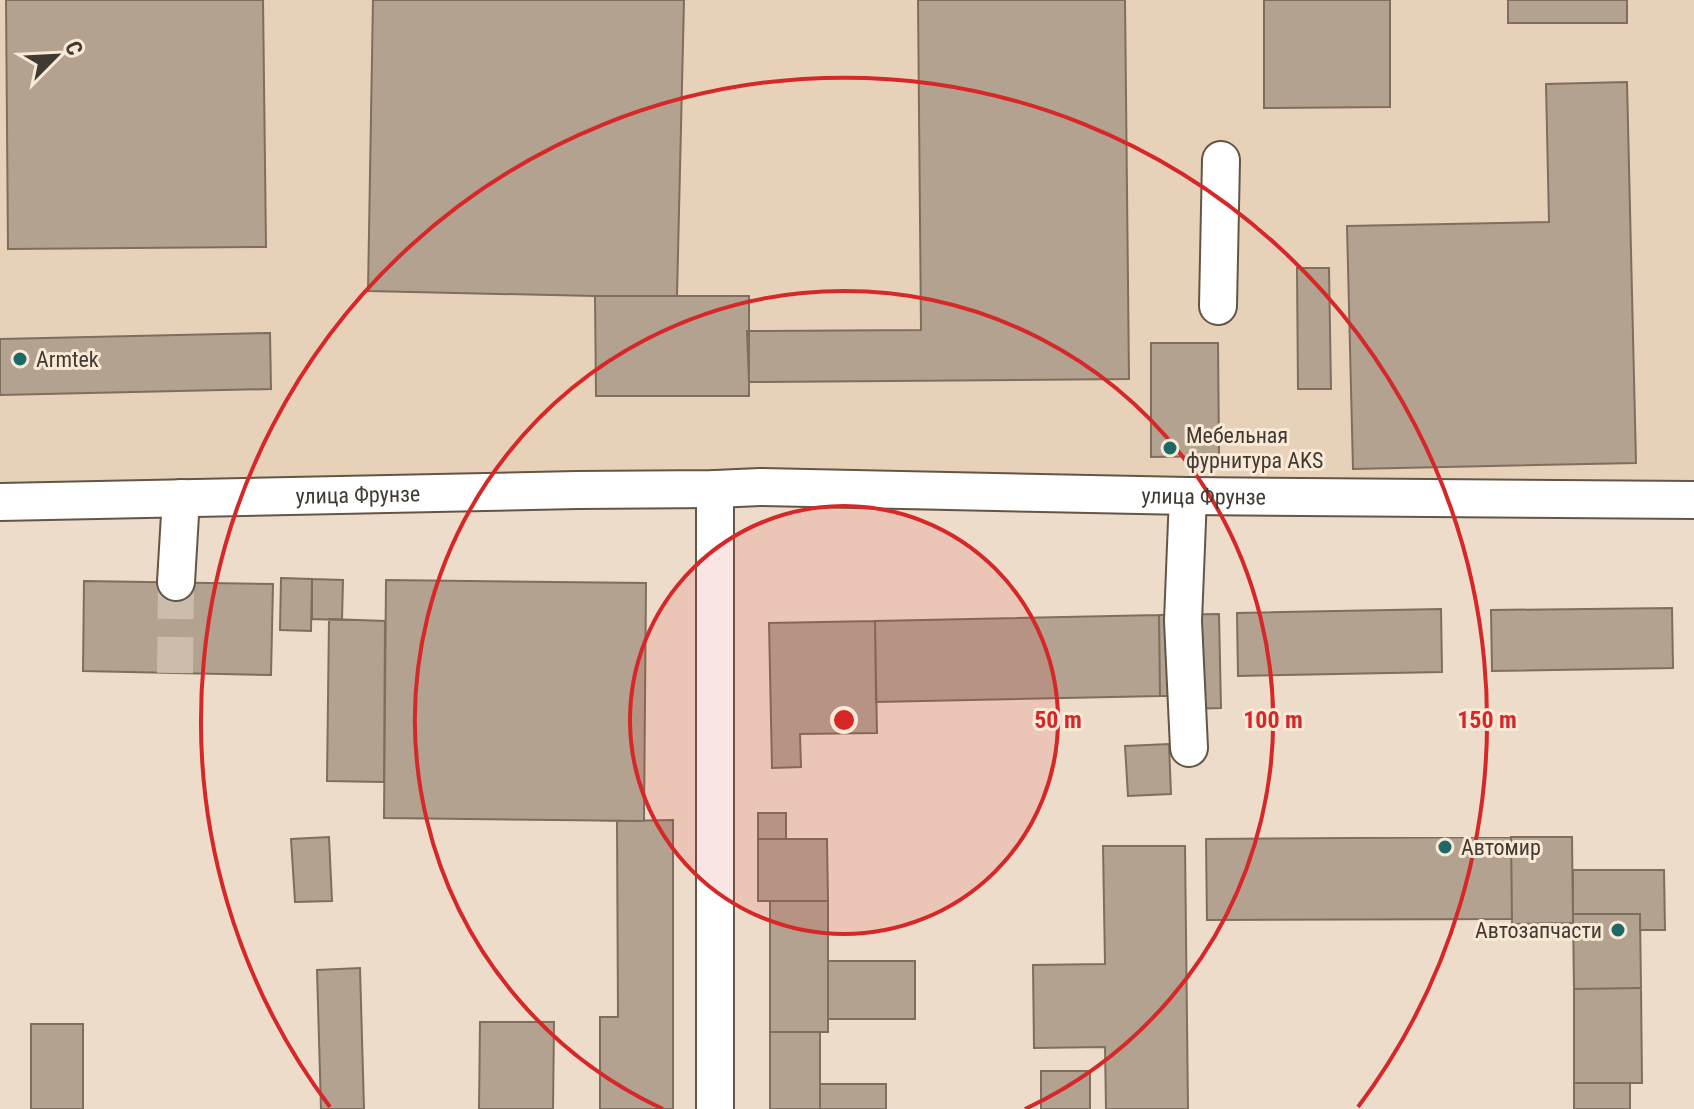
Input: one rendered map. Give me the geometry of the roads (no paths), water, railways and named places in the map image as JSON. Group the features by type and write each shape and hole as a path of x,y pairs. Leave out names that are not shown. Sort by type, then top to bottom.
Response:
{"street":[{"path":"1218,306 1221,160"},
{"name":"улица Фрунзе","path":"0,502 760,487 1188,496 1694,500"},
{"path":"715,489 715,1109"},
{"path":"1188,496 1183,621 1189,748"},
{"path":"176,582 181,498"}],"tunnel":[{"path":"175,673 176,582"}],"place":[{"name":"Armtek","path":"20,359"},
{"name":"Мебельная фурнитура AKS","path":"1170,448"},
{"name":"Автомир","path":"1445,847"},
{"name":"Автозапчасти","path":"1618,930"}]}
